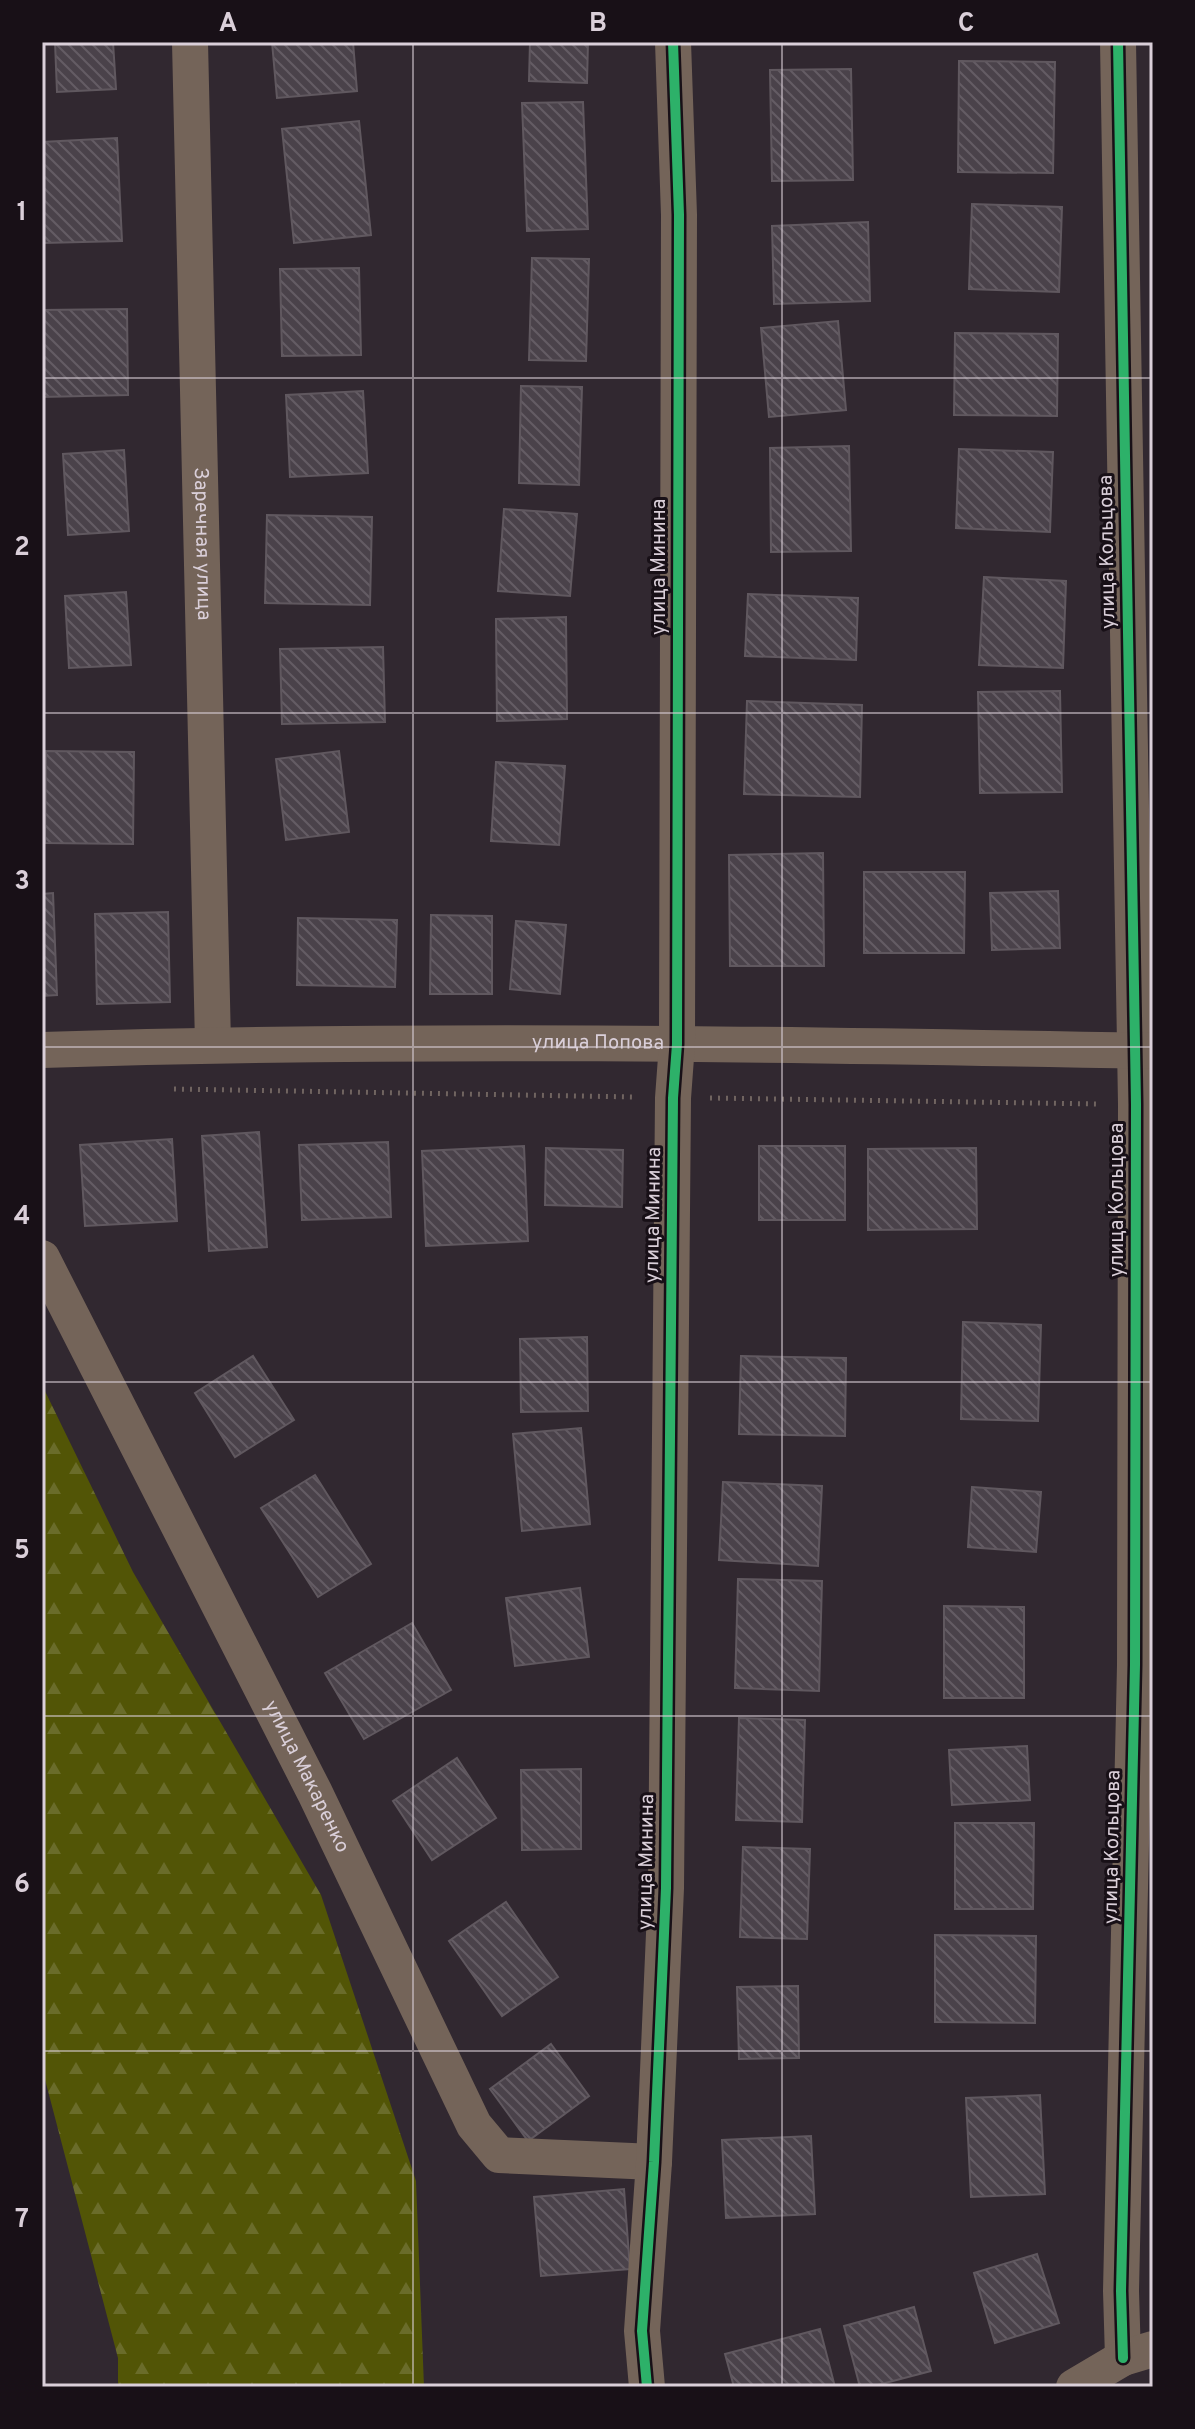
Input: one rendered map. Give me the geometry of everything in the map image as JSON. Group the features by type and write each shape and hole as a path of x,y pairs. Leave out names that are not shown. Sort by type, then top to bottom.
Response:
{"street":[{"name":"Заречная улица","path":"190,42 213,1044"},
{"name":"улица Минина","path":"647,2387 642,2331 654,2162 666,1888 673,1098 677,1044 679,215 673,42"},
{"name":"улица Кольцова","path":"1118,42 1144,1050 1136,1104 1135,1665 1121,2291 1138,2353"},
{"name":"улица Попова","path":"42,1050 213,1044 677,1044 1144,1050"},
{"name":"улица Макаренко","path":"42,1258 315,1793 474,2125 499,2155 654,2162"},
{"path":"1074,2387 1138,2353"}],"path":[{"path":"168,1088 1136,1104"}],"green space":[{"path":"42,1385 133,1572 321,1895 416,2181 424,2387 118,2387 118,2358 42,2068"}],"building":[{"path":"55,42 113,42 116,89 57,92"},
{"path":"272,42 353,42 357,91 277,98"},
{"path":"530,42 588,42 587,83 529,81"},
{"path":"959,61 1055,62 1053,173 958,172"},
{"path":"851,69 853,180 772,181 770,70"},
{"path":"583,102 588,229 527,231 522,103"},
{"path":"359,121 371,235 294,243 282,129"},
{"path":"117,138 122,241 44,243 42,142"},
{"path":"972,204 1062,207 1059,292 969,289"},
{"path":"868,222 870,301 774,304 772,226"},
{"path":"532,258 589,259 586,361 529,360"},
{"path":"359,268 361,355 282,356 280,269"},
{"path":"127,309 128,395 42,397 42,310"},
{"path":"838,321 846,410 769,417 761,328"},
{"path":"955,333 1058,334 1057,416 954,415"},
{"path":"521,386 582,387 579,485 519,483"},
{"path":"363,391 368,473 290,477 286,395"},
{"path":"849,446 851,551 771,552 770,448"},
{"path":"959,449 1053,452 1050,532 956,528"},
{"path":"124,450 129,531 68,535 63,454"},
{"path":"504,509 577,514 570,596 498,591"},
{"path":"267,515 372,517 370,605 265,603"},
{"path":"984,577 1066,581 1063,668 979,665"},
{"path":"126,592 131,665 69,668 65,596"},
{"path":"748,594 858,598 856,660 745,656"},
{"path":"566,617 567,719 497,721 496,619"},
{"path":"383,647 385,722 282,724 280,649"},
{"path":"1060,691 1062,792 980,793 978,692"},
{"path":"747,701 862,705 860,797 744,794"},
{"path":"46,751 134,752 133,844 45,843"},
{"path":"339,751 349,832 286,840 276,759"},
{"path":"496,762 565,766 559,845 491,841"},
{"path":"823,853 824,966 730,966 729,855"},
{"path":"864,872 965,872 964,953 864,953"},
{"path":"1058,891 1060,948 992,950 990,893"},
{"path":"53,893 57,995 42,996 42,894"},
{"path":"168,912 170,1002 97,1004 95,914"},
{"path":"431,915 492,916 492,994 430,994"},
{"path":"298,918 397,920 395,987 297,985"},
{"path":"516,921 566,925 560,994 510,989"},
{"path":"259,1132 267,1247 209,1251 202,1136"},
{"path":"172,1139 177,1221 85,1226 80,1145"},
{"path":"388,1142 391,1217 302,1220 299,1145"},
{"path":"524,1146 528,1241 426,1246 422,1151"},
{"path":"759,1146 845,1146 845,1220 759,1220"},
{"path":"546,1148 623,1150 622,1207 545,1205"},
{"path":"976,1148 977,1229 868,1230 868,1149"},
{"path":"963,1322 1041,1325 1038,1421 961,1419"},
{"path":"587,1337 588,1411 521,1412 520,1339"},
{"path":"253,1356 294,1420 235,1457 195,1393"},
{"path":"741,1356 846,1358 845,1436 739,1434"},
{"path":"581,1428 590,1524 522,1531 513,1434"},
{"path":"315,1475 371,1564 318,1597 261,1508"},
{"path":"723,1482 822,1486 818,1566 719,1560"},
{"path":"972,1487 1041,1492 1036,1552 968,1547"},
{"path":"738,1579 822,1581 819,1691 735,1688"},
{"path":"580,1588 589,1657 515,1666 506,1598"},
{"path":"944,1606 1024,1607 1024,1698 944,1698"},
{"path":"412,1623 451,1690 364,1739 325,1673"},
{"path":"739,1718 805,1720 802,1822 736,1820"},
{"path":"1027,1746 1030,1800 952,1805 949,1750"},
{"path":"457,1758 496,1818 432,1860 393,1801"},
{"path":"581,1769 581,1849 522,1850 521,1770"},
{"path":"955,1823 1034,1823 1033,1909 955,1909"},
{"path":"743,1847 810,1849 807,1939 740,1937"},
{"path":"506,1902 558,1977 502,2016 449,1941"},
{"path":"935,1935 1036,1936 1035,2023 935,2022"},
{"path":"798,1986 799,2058 739,2059 737,1987"},
{"path":"551,2044 589,2096 528,2141 490,2089"},
{"path":"1040,2095 1045,2194 971,2197 966,2098"},
{"path":"811,2136 815,2214 726,2218 722,2140"},
{"path":"624,2189 630,2269 541,2276 534,2197"},
{"path":"1037,2254 1059,2323 995,2343 974,2273"},
{"path":"914,2307 931,2371 860,2387 844,2326"},
{"path":"820,2329 835,2387 734,2387 725,2354"}],"cycle path":[{"path":"647,2387 642,2331 654,2162 666,1888 673,1098 677,1044 679,215 673,42"},
{"path":"1118,42 1136,1104 1135,1665 1121,2291 1123,2358"}]}
